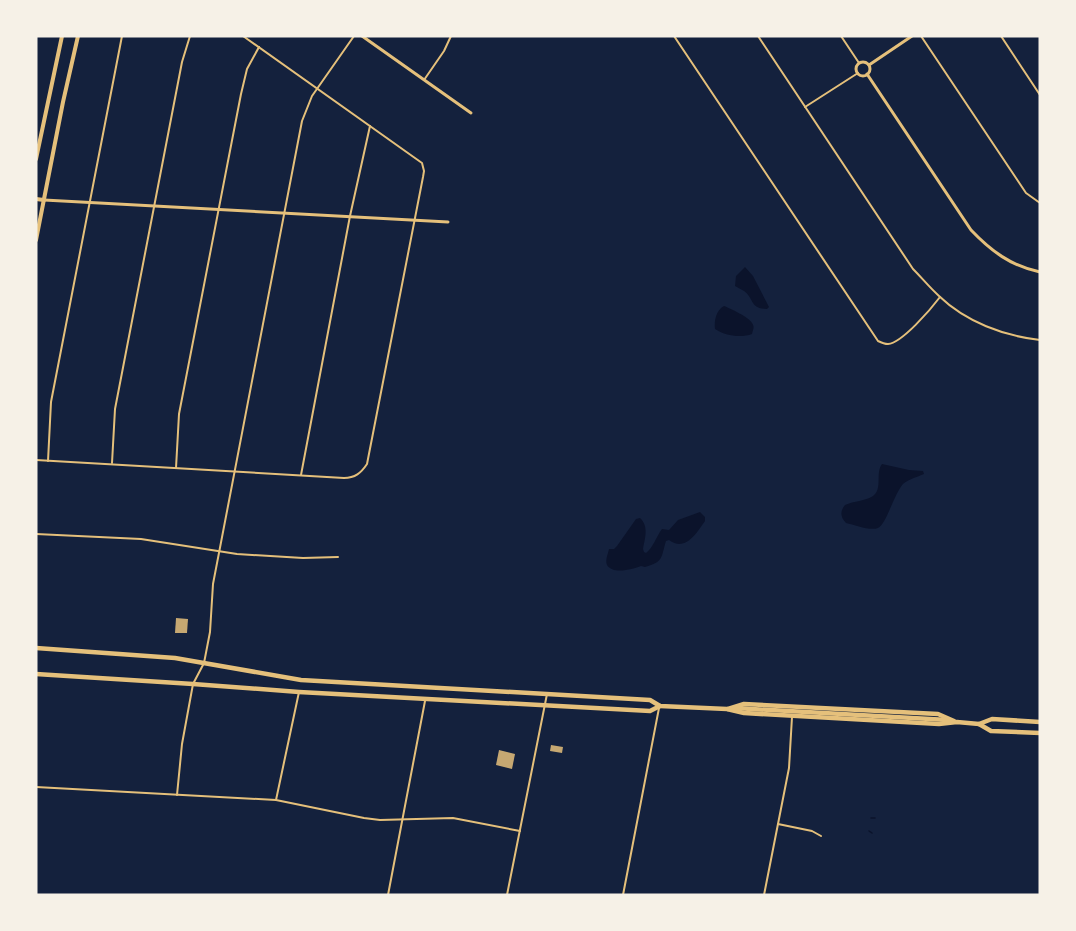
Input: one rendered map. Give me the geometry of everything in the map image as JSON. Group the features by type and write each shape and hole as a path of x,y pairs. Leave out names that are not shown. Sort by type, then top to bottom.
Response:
{"highway":[{"path":"37,648 175,658 301,680 650,700 660,706 939,724 954,721 979,723 992,718 1040,722"},
{"path":"36,674 299,692 650,711 660,706"},
{"path":"730,709 744,704 927,713 938,714 954,721"},
{"path":"979,723 991,731 1040,733"}],"main road":[{"path":"36,159 62,36"},
{"path":"36,240 78,36"},
{"path":"36,199 44,200"}],"street":[{"path":"48,461 51,402 122,36"},
{"path":"112,464 115,409 182,62 190,36"},
{"path":"36,460 350,478 362,472 369,460 416,220 423,177 422,164 243,36"},
{"path":"177,795 182,744 194,684 204,663 210,632 213,584 302,121 308,103 354,36"},
{"path":"362,36 471,113"},
{"path":"424,80 444,51 451,36"},
{"path":"674,36 878,341 888,344 897,340 921,320 940,297"},
{"path":"758,36 913,269 956,310 987,327 1011,335 1040,340"},
{"path":"841,36 860,63"},
{"path":"869,65 912,36"},
{"path":"921,36 1026,193 1040,203"},
{"path":"1001,36 1040,95"},
{"path":"176,468 179,414 244,78 249,62 259,47"},
{"path":"858,73 856,67 860,63 865,62 869,65"},
{"path":"867,74 870,70 869,65"},
{"path":"806,107 858,73"},
{"path":"858,73 867,74"},
{"path":"867,74 971,230 982,242 1008,261 1040,272"},
{"path":"301,475 369,126"},
{"path":"44,200 448,222"},
{"path":"36,534 141,539 219,552 303,558 338,557"},
{"path":"276,800 299,692"},
{"path":"507,895 547,694"},
{"path":"388,895 426,698"},
{"path":"623,895 660,706"},
{"path":"764,895 790,758 792,714"},
{"path":"36,788 276,800 364,818 381,820 453,818 520,831"},
{"path":"778,824 812,831 820,836"}],"water":[{"path":"745,267 753,276 769,307 767,309 758,307 744,291 735,286 736,276"},
{"path":"724,306 740,313 753,324 752,334 733,336 715,329 716,316"},
{"path":"882,464 923,471 924,474 903,484 878,528 846,523 842,516 843,507 870,498 876,493"},
{"path":"700,512 705,517 705,521 694,536 680,544 666,541 661,558 656,563 623,570 614,570 607,565 609,549 617,546 636,519 640,518 645,525 643,549 646,553 662,529 669,530 678,520"}],"building":[{"path":"176,618 188,619 187,633 175,633"},
{"path":"551,745 563,747 562,753 550,751"},
{"path":"499,750 515,754 512,769 496,765"}]}
